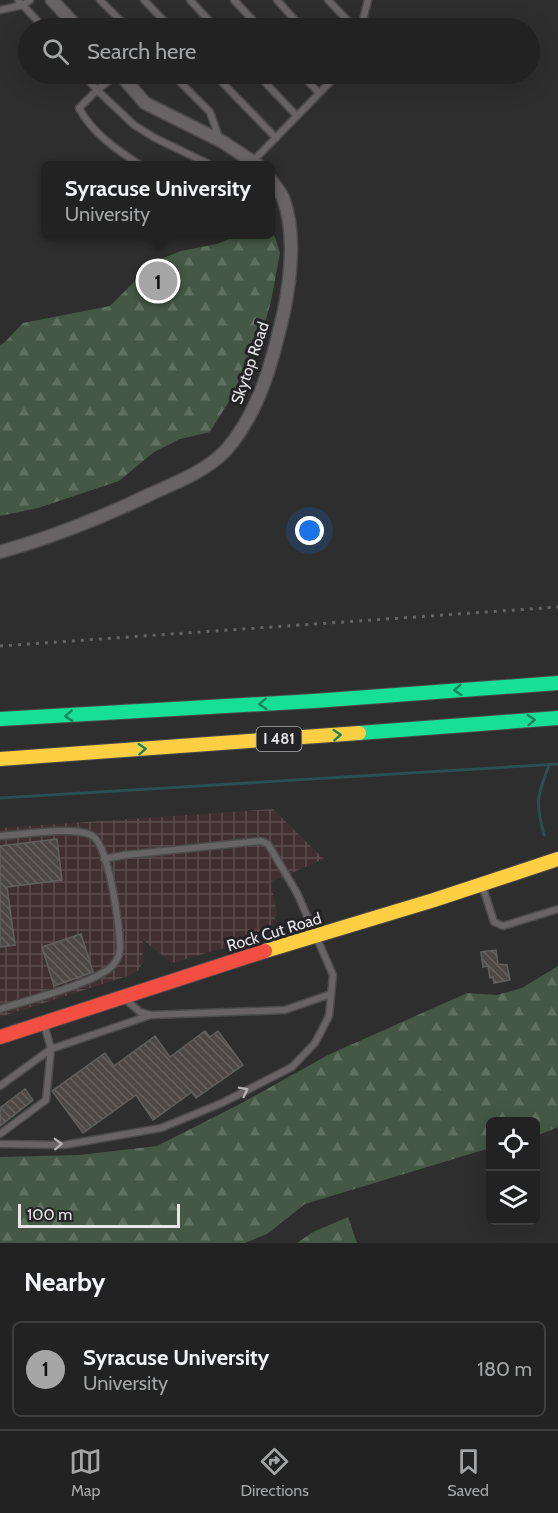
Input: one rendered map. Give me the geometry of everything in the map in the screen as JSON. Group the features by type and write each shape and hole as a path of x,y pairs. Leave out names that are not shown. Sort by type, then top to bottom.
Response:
{"main road":[{"name":"I 481","path":"0,718 314,701 558,683"},
{"name":"I 481","path":"0,759 558,718"},
{"path":"0,764 105,752"},
{"name":"Rock Cut Road","path":"0,1037 558,859"}],"street":[{"path":"52,0 69,18"},
{"path":"128,84 145,103 220,141 250,161"},
{"name":"Skytop Road","path":"0,552 80,526 181,480 217,458 227,449 246,423 261,389 274,351 287,296 291,233 283,198 275,186"}],"lane":[{"path":"0,10 30,0"},
{"path":"100,0 118,18"},
{"path":"144,0 161,18"},
{"path":"190,0 207,18"},
{"path":"234,0 251,18"},
{"path":"277,0 293,18"},
{"path":"328,0 345,18"},
{"path":"364,18 368,0"},
{"path":"21,3 35,18"},
{"path":"92,84 134,124 156,138 205,161"},
{"path":"105,84 79,108 87,123 135,161"},
{"path":"182,84 210,112 220,141"},
{"path":"224,84 276,138"},
{"path":"267,84 297,116"},
{"path":"310,84 319,93"},
{"path":"257,161 276,138 328,84"},
{"path":"0,836 69,831 90,834 96,838 111,875 120,950 115,963 105,974 0,1010"},
{"path":"0,1144 63,1145 161,1128 222,1103 292,1067 315,1043 329,1016 333,975 317,935 268,844 261,841 105,859"},
{"path":"481,884 494,922 503,926 558,909"},
{"path":"0,1086 51,1049 151,1015 285,1010 331,994"},
{"path":"123,998 140,1012 151,1015"},
{"path":"0,1134 46,1100 51,1049 43,1023"}],"shaded area":[{"path":"273,809 324,859 271,882 277,914 266,936 172,963 143,940 143,961 139,970 131,975 0,1017 0,828"}],"green space":[{"path":"275,237 280,253 271,301 255,359 210,432 180,439 154,452 119,481 38,508 0,516 0,345 23,323 110,306 154,262 181,251 217,244 229,239 275,239"},
{"path":"558,966 558,1127 540,1134 540,1117 486,1117 486,1149 305,1204 267,1234 245,1243 0,1243 0,1157 79,1155 157,1146 240,1104 328,1055 467,993 497,995 522,988"},
{"path":"348,1217 357,1243 297,1243 313,1232"}],"building":[{"path":"57,839 62,880 7,887 15,945 0,947 0,846"},
{"path":"81,934 93,972 54,986 42,947"},
{"path":"496,950 498,964 507,965 510,980 494,983 493,977 490,978 488,966 483,967 481,952"},
{"path":"205,1031 210,1037 218,1031 243,1065 196,1098 192,1092 153,1120 136,1095 83,1133 52,1091 105,1053 114,1066 155,1036 170,1057"},
{"path":"25,1089 33,1100 0,1126 0,1108"}],"waterway":[{"path":"0,798 558,764"},
{"path":"544,835 538,806 549,765"}],"railway":[{"path":"0,646 558,607"}],"traffic: fast":[{"path":"0,719 314,701 558,683"},
{"path":"359,733 558,718"}],"traffic: slow":[{"path":"0,759 359,733"},
{"path":"265,951 434,900 558,859"}],"traffic: jam":[{"path":"0,1037 265,951"}],"place":[{"name":"Syracuse University","path":"158,281"}]}
